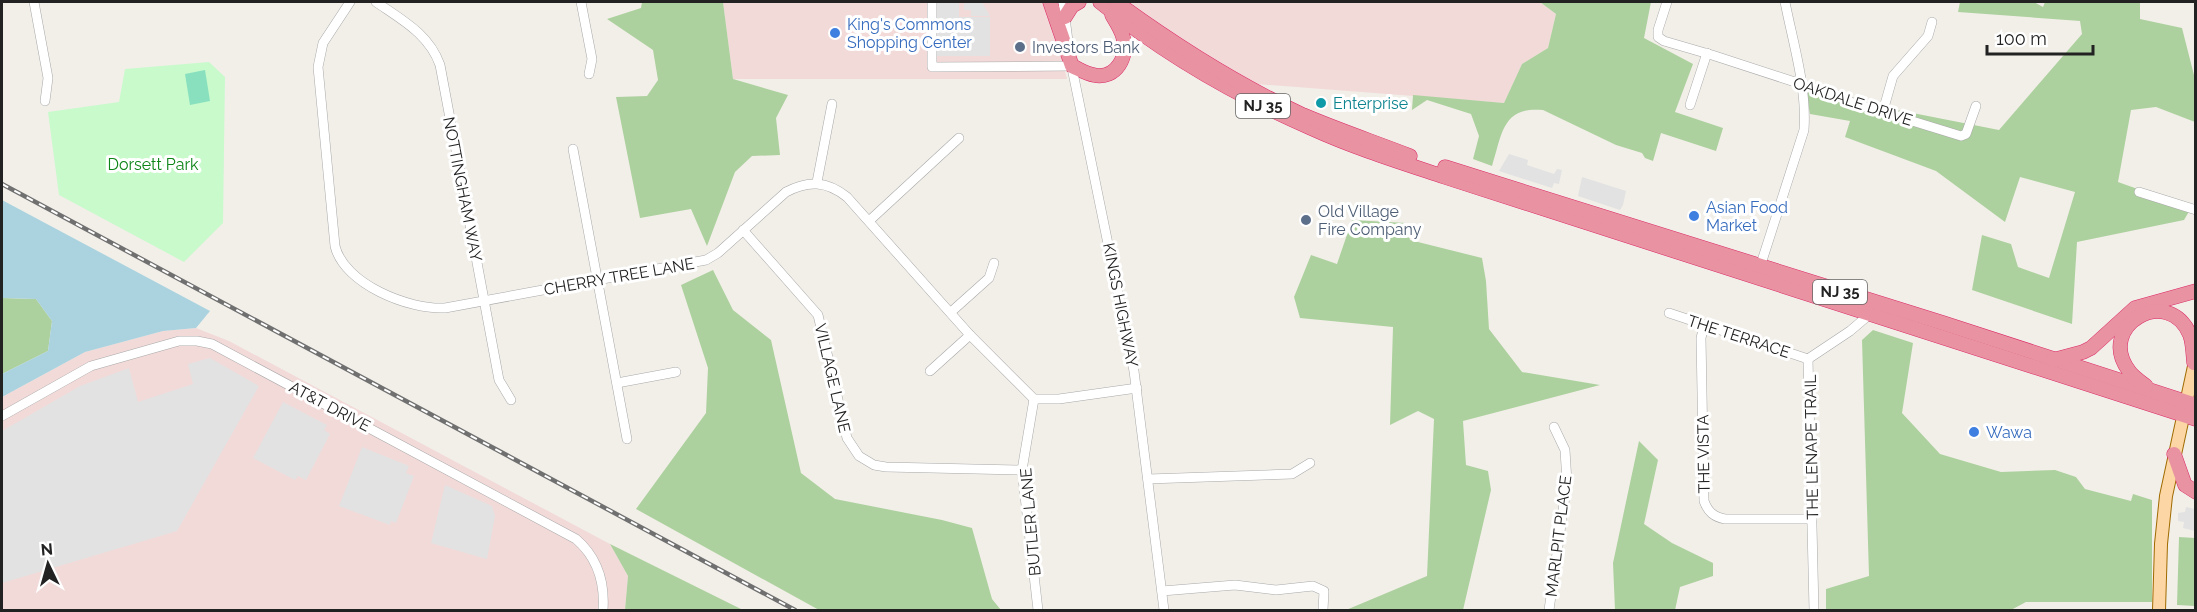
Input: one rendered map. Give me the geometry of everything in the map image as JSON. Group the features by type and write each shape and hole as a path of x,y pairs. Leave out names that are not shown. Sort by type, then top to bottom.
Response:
{"highway":[{"path":"1050,2 1072,66 1092,75 1101,76 1113,72 1122,62 1125,46 1124,38 1108,4"},
{"path":"1065,17 1072,6 1079,2"},
{"name":"NJ 35","path":"1108,4 1226,75 1321,122 1408,156 1943,323 2153,392 2190,410"},
{"name":"NJ 35","path":"1108,4 1150,39 1208,76 1261,105 1336,139 1445,177 1870,314 2190,410"},
{"path":"2053,360 2091,348 2135,308 2196,291"},
{"path":"2153,392 2130,373 2121,355 2121,339 2124,331 2134,319 2140,315 2160,311 2175,316 2190,336 2195,360"},
{"path":"2174,454 2185,485 2196,492"}],"main road":[{"path":"2159,610 2163,516 2174,454 2190,410 2195,360"}],"street":[{"path":"34,2 48,78 45,101"},
{"name":"CHERRY TREE LANE","path":"350,2 323,43 318,67 335,246 346,269 357,278 404,303 435,309 706,260 718,253 786,192 798,186 817,182"},
{"name":"NOTTINGHAM WAY","path":"376,2 419,32 437,58 499,380 511,400"},
{"path":"581,2 592,59 589,74"},
{"path":"932,2 932,68 1072,66"},
{"name":"KINGS HIGHWAY","path":"1063,2 1072,66 1137,388 1164,610"},
{"name":"OAKDALE DRIVE","path":"1667,2 1658,30 1658,37 1664,41 1961,136 1966,134 1976,106"},
{"path":"1760,267 1802,140 1805,117 1785,2"},
{"path":"1883,111 1893,76 1928,36 1932,22"},
{"path":"1690,105 1709,54"},
{"path":"832,104 817,182 840,191 970,335 1034,399 1059,399 1137,388"},
{"path":"869,221 959,138"},
{"path":"573,148 627,439"},
{"path":"2139,192 2196,210"},
{"name":"VILLAGE LANE","path":"743,230 818,315 844,431 849,443 859,456 868,462 886,467 1022,470"},
{"path":"951,312 989,278 994,263"},
{"name":"THE TERRACE","path":"1669,313 1808,359"},
{"name":"THE LENAPE TRAIL","path":"1814,610 1808,359 1850,331 1870,314"},
{"name":"THE VISTA","path":"1704,326 1701,338 1701,362 1705,505 1713,515 1725,519 1812,519"},
{"path":"930,371 970,335"},
{"name":"AT&T DRIVE","path":"2,416 91,366 178,341 212,344 576,539 586,548 600,572 604,587 603,610"},
{"path":"617,383 676,372"},
{"name":"BUTLER LANE","path":"1034,399 1022,470 1038,610"},
{"name":"MARLPIT PLACE","path":"1549,610 1567,482 1565,450 1554,427"},
{"path":"1148,479 1292,474 1310,463"},
{"path":"1162,591 1235,585 1276,590 1313,586 1324,591 1323,610"}],"shaded area":[{"name":"King's Commons Shopping Center","path":"723,2 1047,2 1067,79 733,79"},
{"path":"933,2 959,2 959,17 990,17 990,56 933,56"},
{"path":"964,2 982,2 990,16 971,16 971,10 964,10"},
{"path":"1127,2 1540,2 1556,14 1548,48 1522,64 1504,103 1256,84 1182,42"},
{"path":"1509,154 1528,160 1527,165 1554,174 1557,169 1562,170 1559,184 1554,183 1552,188 1499,171"},
{"path":"1582,177 1626,191 1620,210 1578,196"},
{"path":"196,328 229,341 610,544 628,576 625,610 2,610 2,397 85,352 163,331"},
{"path":"210,358 259,386 177,531 2,583 2,431 80,386 129,368 138,402 193,384 188,364"},
{"path":"283,402 327,425 324,430 330,434 306,480 298,476 295,480 253,458"},
{"path":"362,447 409,466 406,473 414,476 396,523 391,521 390,525 339,506"},
{"path":"445,485 492,506 495,516 487,559 431,543"},
{"path":"2186,507 2195,509 2195,531 2183,528 2184,522 2178,521 2178,513 2185,512"}],"green space":[{"path":"642,2 723,2 733,79 788,95 776,118 780,155 752,156 735,172 707,246 691,209 640,218 616,97 647,96 658,80 653,50 607,19 641,8"},
{"path":"1540,2 1651,2 1644,38 1693,64 1675,112 1723,128 1716,151 1661,133 1653,161 1645,158 1642,153 1616,145 1543,110 1529,110 1511,118 1506,125 1492,166 1473,159 1479,136 1471,114 1427,100 1412,110 1413,95 1504,103 1522,64 1548,48 1556,14"},
{"path":"1960,2 2034,2 2043,7 2045,2 2140,2 2140,19 2182,28 2195,79 2195,122 2156,107 2131,110 2118,182 2191,208 2184,220 2077,242 2072,324 1972,290 1982,235 2011,244 2018,267 2049,278 2075,192 2020,177 2005,222 1936,171 1845,137 1850,121 1810,114 1806,92 1999,130 2082,34 2080,21 1958,12"},
{"name":"Dorsett Park","path":"209,62 225,77 223,223 184,262 59,195 48,112 119,102 125,69"},
{"path":"205,70 210,101 190,105 185,74"},
{"path":"1352,220 1406,223 1410,240 1482,258 1489,329 1522,372 1600,385 1463,421 1466,465 1488,471 1491,490 1463,610 1346,610 1427,576 1434,419 1418,411 1390,425 1393,327 1300,318 1294,297 1311,255 1337,264"},
{"path":"713,270 733,310 771,340 801,473 835,499 972,528 992,599 1001,610 819,610 636,509 706,413 708,368 681,285"},
{"path":"2,298 36,299 52,321 48,351 2,374"},
{"path":"1873,330 1913,343 1902,413 1940,454 2001,472 2055,470 2076,477 2085,489 2131,501 2133,494 2152,500 2152,602 2026,602 2011,610 1826,610 1826,589 1869,576 1862,340"},
{"path":"1639,441 1658,460 1644,524 1672,543 1713,563 1713,576 1680,587 1675,610 1615,610 1613,563"},
{"path":"2179,537 2195,538 2195,606 2177,605"},
{"path":"610,544 743,610 625,610 628,576"}],"water":[{"path":"2,200 210,311 196,328 163,331 85,352 2,397 2,374 48,351 52,321 36,299 2,298"}],"railway":[{"path":"2,184 795,610"}],"place":[{"name":"King's Commons Shopping Center","path":"835,33"},
{"name":"Investors Bank","path":"1020,47"},
{"name":"Enterprise","path":"1321,103"},
{"name":"Asian Food Market","path":"1694,216"},
{"name":"Old Village Fire Company","path":"1306,220"},
{"name":"Wawa","path":"1974,432"}]}
